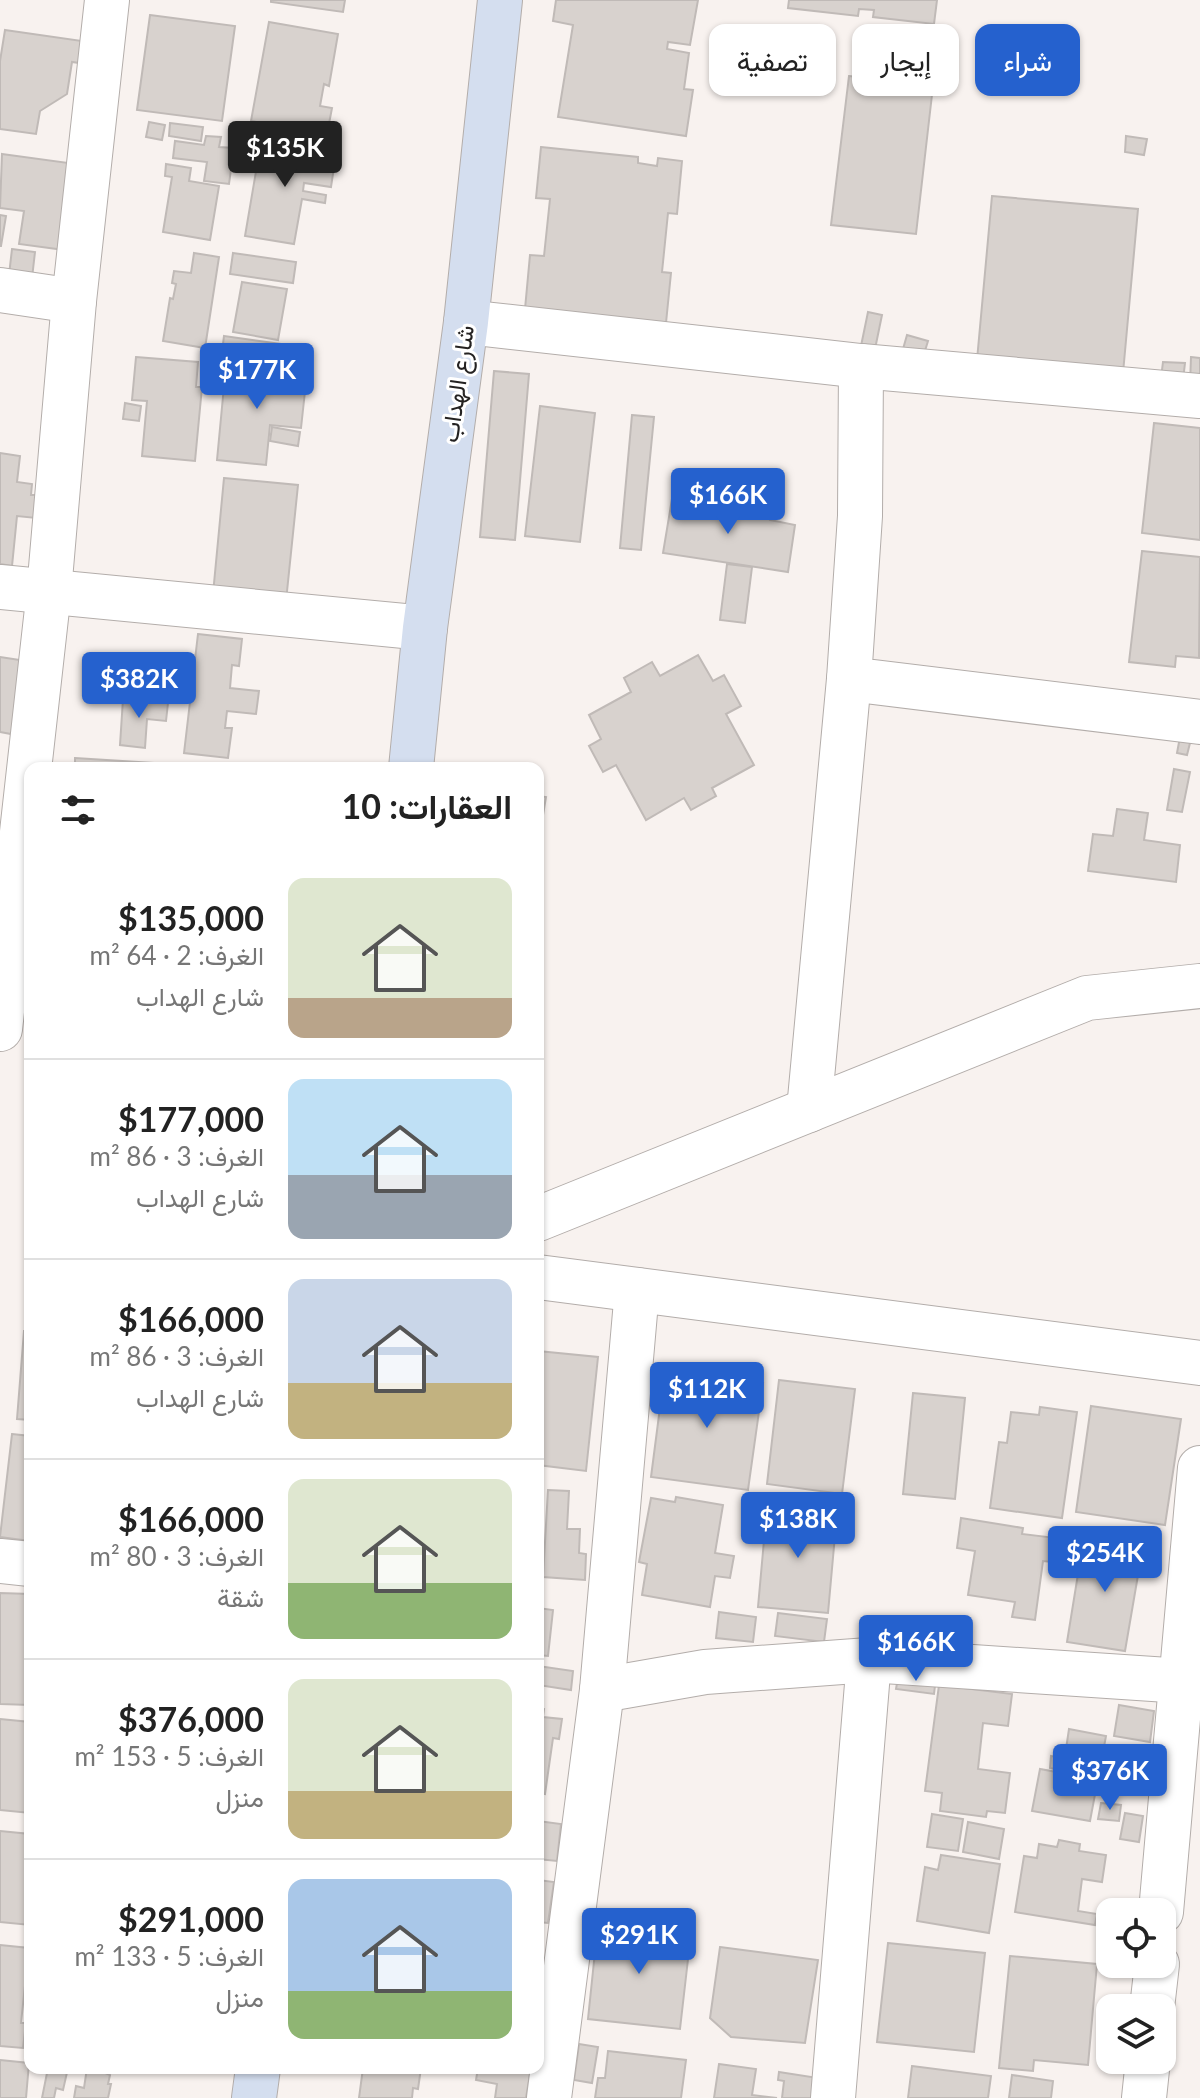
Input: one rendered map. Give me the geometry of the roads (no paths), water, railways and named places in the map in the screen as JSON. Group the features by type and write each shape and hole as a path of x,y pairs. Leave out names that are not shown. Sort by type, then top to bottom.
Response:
{"street":[{"path":"26,762 49,591 74,301 107,0"},
{"name":"شارع الهداب","path":"412,762 425,628 466,322 500,0"},
{"path":"0,290 74,301"},
{"path":"466,322 861,366 1200,396"},
{"path":"809,1110 849,679 860,516 861,366"},
{"path":"0,587 425,628"},
{"path":"849,679 1200,722"},
{"path":"0,1029 6,904 24,773"},
{"path":"544,1217 1087,998 1200,986"},
{"path":"544,1278 1200,1363"},
{"path":"549,2098 602,1690 637,1290"},
{"path":"1162,1898 1200,1468"},
{"path":"0,1561 24,1563"},
{"path":"602,1690 705,1672 869,1660 1183,1681"},
{"path":"833,2098 869,1660"},
{"path":"254,2098 257,2074"},
{"path":"1144,2098 1147,2074"}]}
